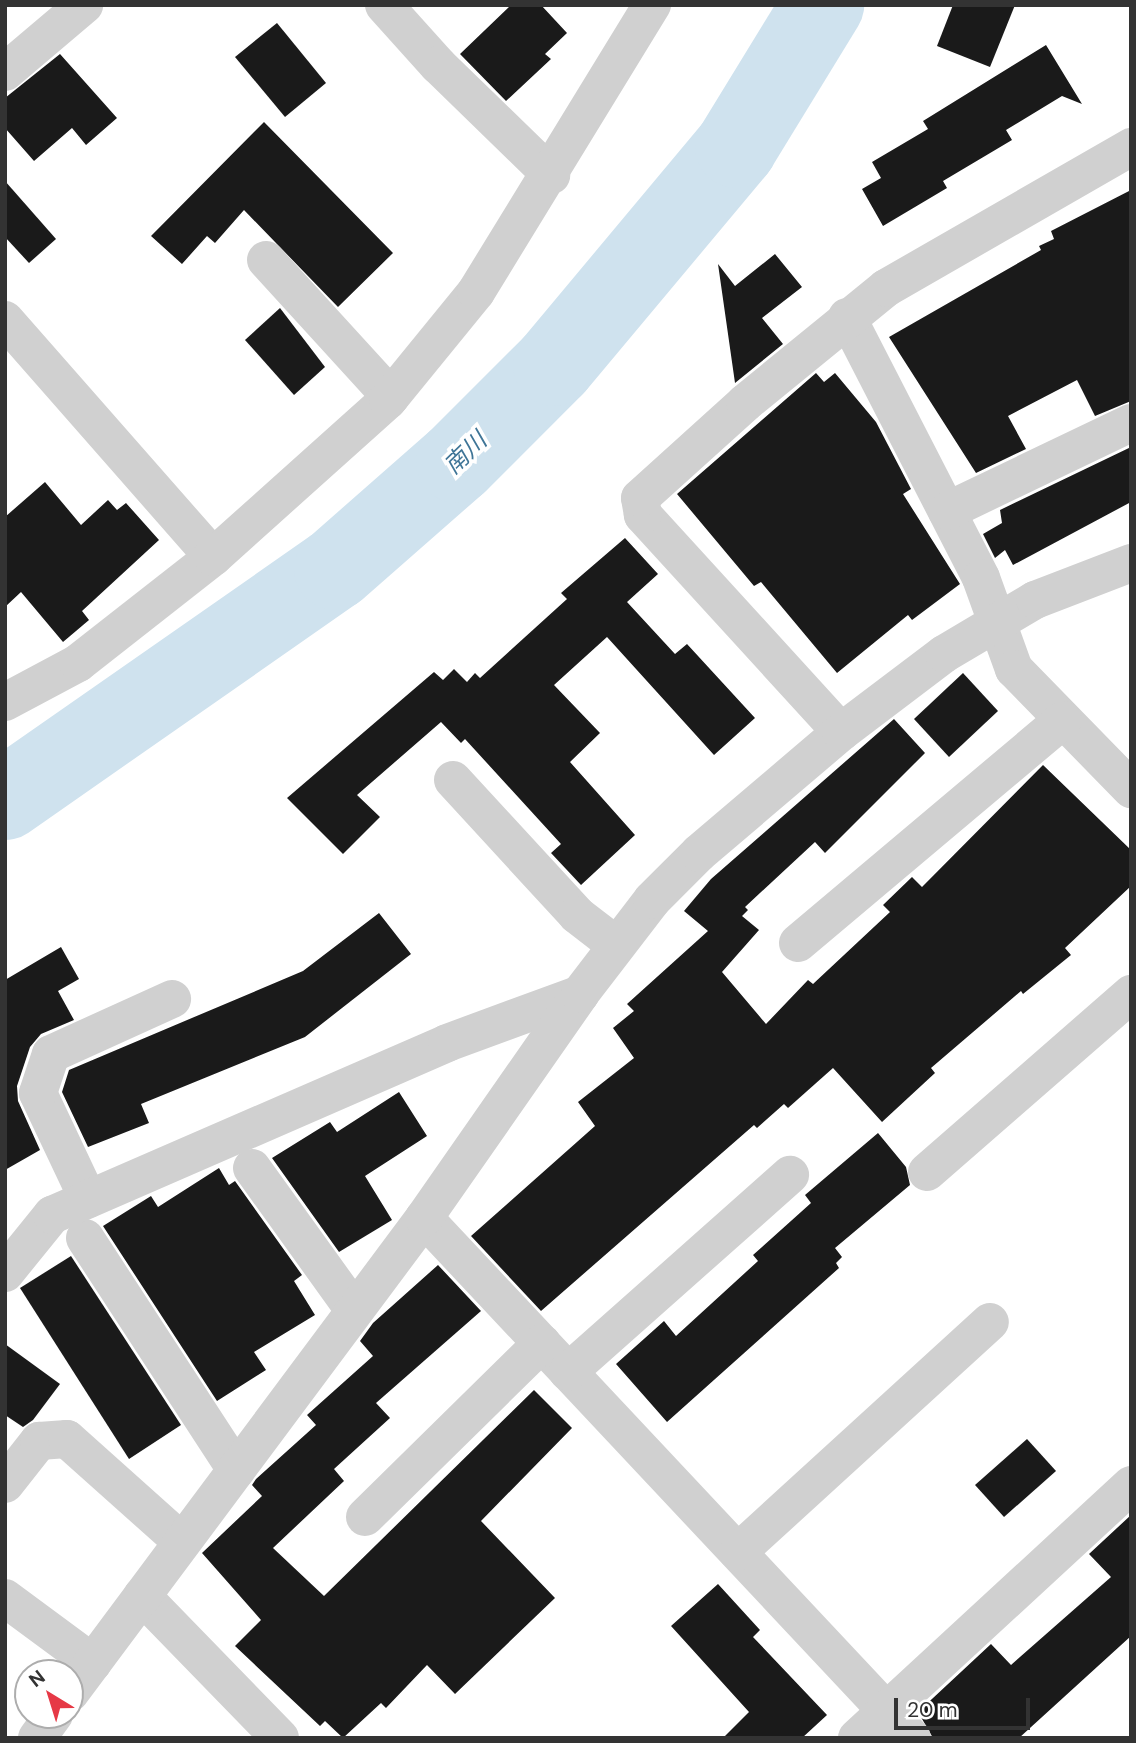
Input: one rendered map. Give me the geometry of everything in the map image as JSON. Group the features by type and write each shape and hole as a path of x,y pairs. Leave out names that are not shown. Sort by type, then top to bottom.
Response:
{"street":[{"path":"5,72 85,5"},
{"path":"384,5 438,65 551,175"},
{"path":"5,702 78,663 213,557 391,397 476,292 551,175 652,5"},
{"path":"841,732 638,505 645,491 847,317 886,288 1131,147"},
{"path":"266,260 391,397"},
{"path":"847,317 981,578 1014,669 1131,789"},
{"path":"5,320 213,557"},
{"path":"947,510 1131,423"},
{"path":"84,1675 424,1218 615,945 699,853 841,732 944,654 1035,600 1131,563"},
{"path":"798,943 1063,720"},
{"path":"453,780 577,915 615,945"},
{"path":"5,1273 52,1215 447,1043 580,994"},
{"path":"927,1172 1131,994"},
{"path":"88,1199 37,1093 51,1054 172,999"},
{"path":"252,1168 354,1310"},
{"path":"568,1372 790,1175"},
{"path":"424,1218 912,1738"},
{"path":"85,1238 236,1470"},
{"path":"738,1552 990,1322"},
{"path":"365,1517 542,1343"},
{"path":"5,1484 39,1440 66,1439 182,1542"},
{"path":"857,1738 885,1709 1131,1485"},
{"path":"142,1596 281,1738"},
{"path":"5,1598 93,1663"}],"building":[{"path":"511,5 541,5 567,33 545,54 551,59 506,101 460,54"},
{"path":"953,5 1015,5 990,67 937,46"},
{"path":"277,23 326,83 285,117 235,57"},
{"path":"1046,45 1082,104 1062,96 1006,130 1012,140 943,181 947,188 883,226 862,189 881,178 872,162 928,129 923,121"},
{"path":"60,54 117,118 86,145 72,128 34,161 5,128 5,98"},
{"path":"264,122 393,253 338,307 244,210 215,243 207,236 182,264 151,236"},
{"path":"5,181 56,239 29,263 5,237"},
{"path":"1131,190 1131,401 1095,416 1077,380 1008,416 1026,449 976,473 889,337 1041,250 1039,246 1054,239 1051,231"},
{"path":"775,254 802,287 762,318 783,344 735,383 718,264 735,286"},
{"path":"280,308 325,367 294,395 245,340"},
{"path":"816,373 824,382 835,373 876,422 911,489 903,494 960,584 912,620 908,615 837,673 761,582 754,586 677,494"},
{"path":"1131,447 1131,502 1013,565 1005,550 995,558 983,534 1002,523 1000,510"},
{"path":"45,482 81,525 108,500 117,510 126,503 159,540 82,611 89,620 63,642 21,592 5,607 5,517"},
{"path":"625,538 658,574 627,602 675,654 687,644 755,718 714,755 607,637 554,685 600,733 570,762 635,835 581,885 551,853 561,844 465,739 461,743 441,722 357,795 380,817 343,854 287,798 434,672 443,680 454,669 467,682 475,673 480,678 567,599 561,593"},
{"path":"963,673 998,711 949,757 914,719"},
{"path":"894,719 925,753 825,853 815,842 745,907 748,910 742,916 759,930 722,972 766,1024 808,980 813,984 890,912 883,905 912,877 922,887 1043,765 1131,850 1131,886 1065,948 1071,955 1023,994 1021,991 931,1068 935,1073 882,1122 833,1068 788,1108 784,1104 757,1128 754,1125 541,1311 471,1236 595,1126 578,1102 634,1058 613,1028 634,1011 627,1004 708,931 684,911 711,879"},
{"path":"379,913 411,954 305,1037 141,1104 149,1123 88,1147 62,1092 69,1070 303,971"},
{"path":"61,947 79,979 58,991 74,1020 41,1034 30,1047 17,1086 18,1101 40,1150 5,1170 5,980"},
{"path":"399,1092 427,1136 365,1176 392,1220 339,1252 272,1158 330,1122 337,1132"},
{"path":"878,1133 906,1167 910,1185 835,1248 842,1257 836,1263 839,1268 667,1422 616,1364 664,1321 676,1336 758,1261 753,1255 811,1203 805,1195"},
{"path":"219,1168 229,1185 235,1181 302,1275 294,1281 315,1315 254,1352 266,1370 217,1401 103,1226 151,1196 158,1207"},
{"path":"71,1256 181,1425 129,1459 20,1288"},
{"path":"438,1265 481,1311 376,1403 390,1418 334,1469 344,1481 273,1548 324,1596 534,1390 572,1428 481,1521 555,1598 455,1694 427,1665 386,1708 381,1703 343,1738 325,1721 320,1726 235,1646 261,1620 202,1553 262,1496 252,1485 316,1425 307,1415 373,1356 360,1341 373,1323"},
{"path":"5,1344 60,1384 33,1420 23,1427 5,1415"},
{"path":"1027,1439 1056,1471 1004,1517 975,1485"},
{"path":"1131,1515 1131,1636 1019,1738 933,1738 918,1712 991,1644 1011,1665 1111,1577 1089,1554"},
{"path":"718,1584 760,1630 753,1637 827,1715 802,1738 723,1738 749,1712 671,1626"}],"waterway":[{"name":"南川","path":"5,799 335,569 457,462 554,365 736,147 823,5"}]}
